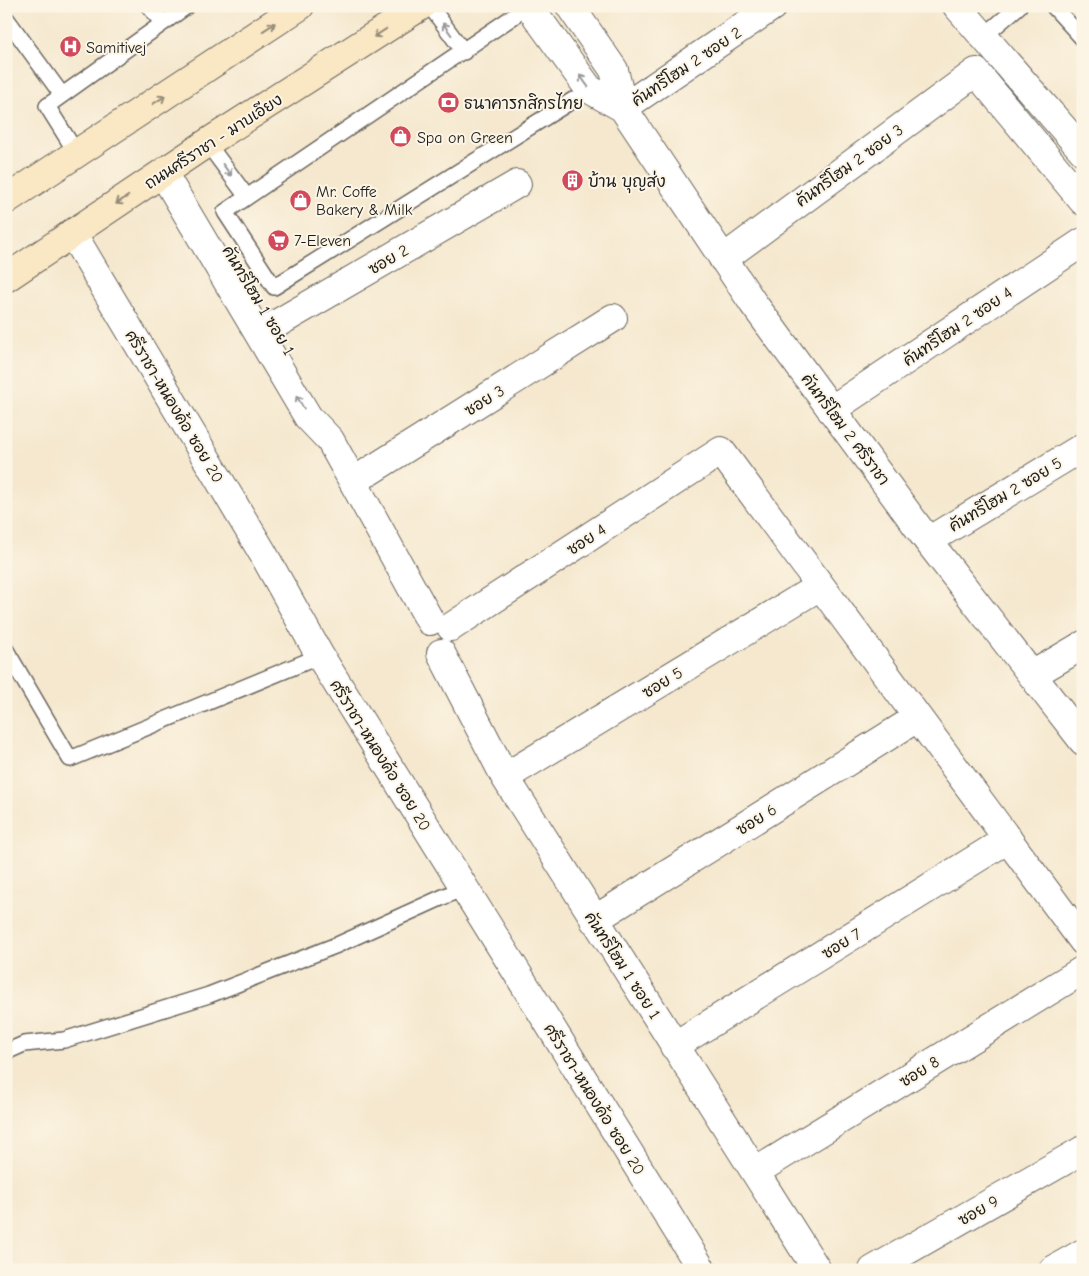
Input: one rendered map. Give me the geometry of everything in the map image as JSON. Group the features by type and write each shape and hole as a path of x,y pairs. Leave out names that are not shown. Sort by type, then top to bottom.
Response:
{"main road":[{"path":"6,200 300,6"},
{"name":"ถนนศรีราชา - มาบเอียง","path":"6,278 207,143 421,6"}],"street":[{"name":"คันทรีโฮม 2 ศรีราชา","path":"570,6 614,70 623,108 723,259 928,541 1083,740"},
{"name":"คันทรีโฮม 2 ซอย 2","path":"623,108 773,6"},
{"path":"957,6 1083,151"},
{"name":"คันทรีโฮม 2 ศรีราชา","path":"522,11 589,89 623,108"},
{"name":"คันทรีโฮม 2 ซอย 3","path":"723,259 976,72 1083,201"},
{"name":"คันทรีโฮม 1 ซอย 1","path":"170,169 267,329 325,410 330,440 441,624 454,634 453,642 448,649 441,653 505,777 817,1270"},
{"name":"ซอย 2","path":"267,329 517,184"},
{"name":"ศรีราชา-หนองค้อ ซอย 20","path":"72,233 264,555 320,656 702,1270"},
{"name":"คันทรีโฮม 2 ซอย 4","path":"831,410 1083,242"},
{"name":"ซอย 3","path":"354,481 614,318"},
{"name":"คันทรีโฮม 2 ซอย 5","path":"928,541 1083,446"},
{"name":"ซอย 4","path":"441,624 721,451 820,586"},
{"path":"820,586 1083,941"},
{"name":"ซอย 5","path":"505,777 820,586"},
{"path":"1032,675 1083,645"},
{"name":"ซอย 6","path":"594,920 917,718"},
{"name":"ซอย 7","path":"674,1046 1008,839"},
{"name":"ซอย 8","path":"755,1172 1083,970"},
{"name":"ซอย 9","path":"873,1270 1083,1150"},
{"path":"1053,1270 1083,1253"}],"lane":[{"path":"149,6 167,15"},
{"path":"77,154 47,106 167,15 187,6"},
{"path":"430,6 464,52"},
{"path":"983,37 1018,6"},
{"path":"1053,6 1083,39"},
{"path":"522,11 225,212 274,287 573,100"},
{"path":"6,18 62,95"},
{"path":"207,143 246,197"},
{"path":"6,650 70,759 320,656"},
{"path":"6,1052 24,1044 64,1040 209,995 338,945 463,888"}],"place":[{"name":"Samitivej","path":"70,47"},
{"name":"ธนาคารกสิกรไทย","path":"448,103"},
{"name":"Spa on Green","path":"401,137"},
{"name":"บ้าน บุญส่ง","path":"572,181"},
{"name":"Mr. Coffe Bakery & Milk","path":"300,200"},
{"name":"7-Eleven","path":"278,240"}]}
